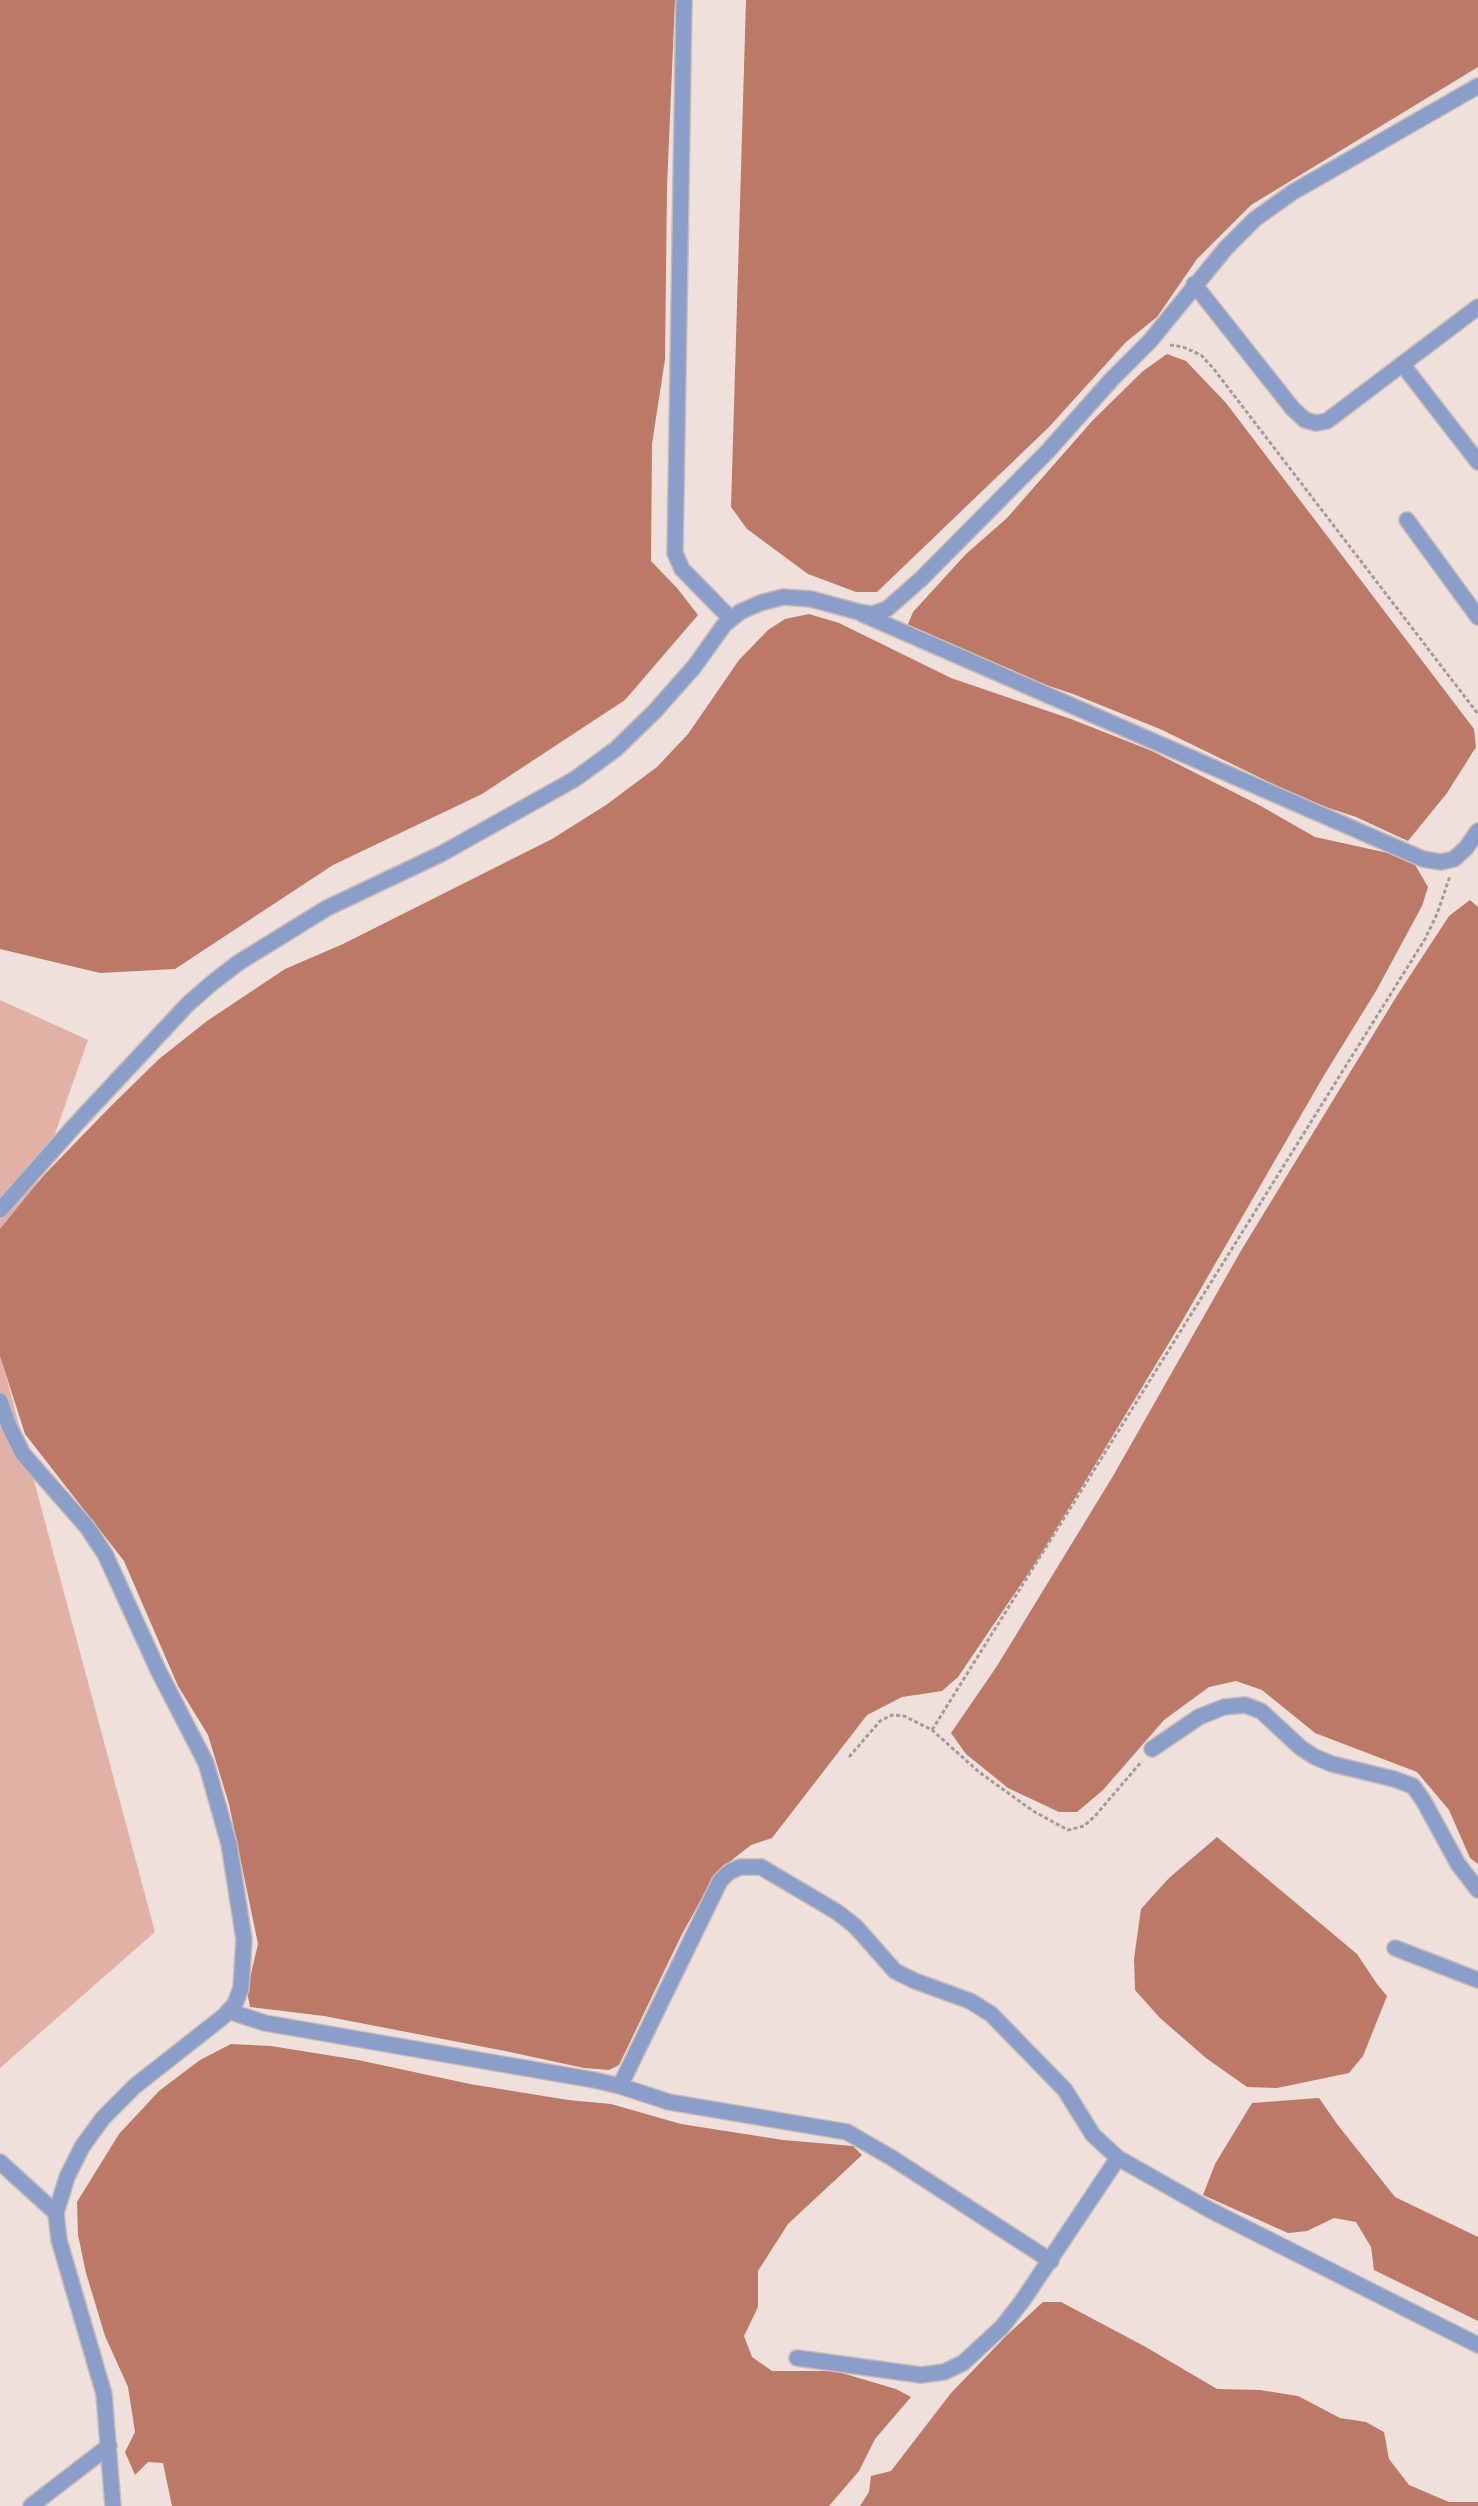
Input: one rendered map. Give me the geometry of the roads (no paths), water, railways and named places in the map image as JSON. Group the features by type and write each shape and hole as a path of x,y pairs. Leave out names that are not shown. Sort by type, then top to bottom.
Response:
{"street":[{"path":"684,0 675,553 686,574 731,619"},
{"path":"0,1210 77,1123 188,1004 212,983 238,963 327,908 441,854 575,779 616,749 655,710 694,667 731,619 740,612 760,603 783,597 811,599 872,614 887,609 901,598 1023,477 1112,379 1150,341 1194,284 1254,219 1293,192 1478,86"},
{"path":"1194,284 1293,409 1305,420 1316,423 1327,420 1478,307"},
{"path":"1402,364 1478,462"},
{"path":"1407,520 1478,617"},
{"path":"858,612 1423,859 1441,862 1454,859 1466,848 1478,830"},
{"path":"0,1402 23,1454 68,1504 105,1554 158,1670 206,1764 229,1844 244,1939 241,1988 235,2004 135,2086 103,2118 82,2147 71,2170 56,2213 59,2240 104,2394 113,2506"},
{"path":"1152,1749 1199,1717 1224,1707 1245,1705 1261,1711 1301,1748 1315,1757 1332,1764 1394,1779 1413,1786 1423,1800 1458,1864 1478,1890"},
{"path":"620,2086 720,1881 728,1872 740,1867 761,1867 837,1912 855,1926 895,1971 915,1981 970,2001 992,2014 1065,2090 1093,2135 1118,2158 1210,2210 1478,2344"},
{"path":"1394,1948 1478,1980"},
{"path":"228,2011 265,2023 620,2086 669,2102 847,2132 892,2158 1051,2261"},
{"path":"797,2358 921,2376 944,2372 963,2363 1002,2328 1051,2261 1118,2158"},
{"path":"0,2162 56,2213"},
{"path":"31,2506 109,2446"}]}
